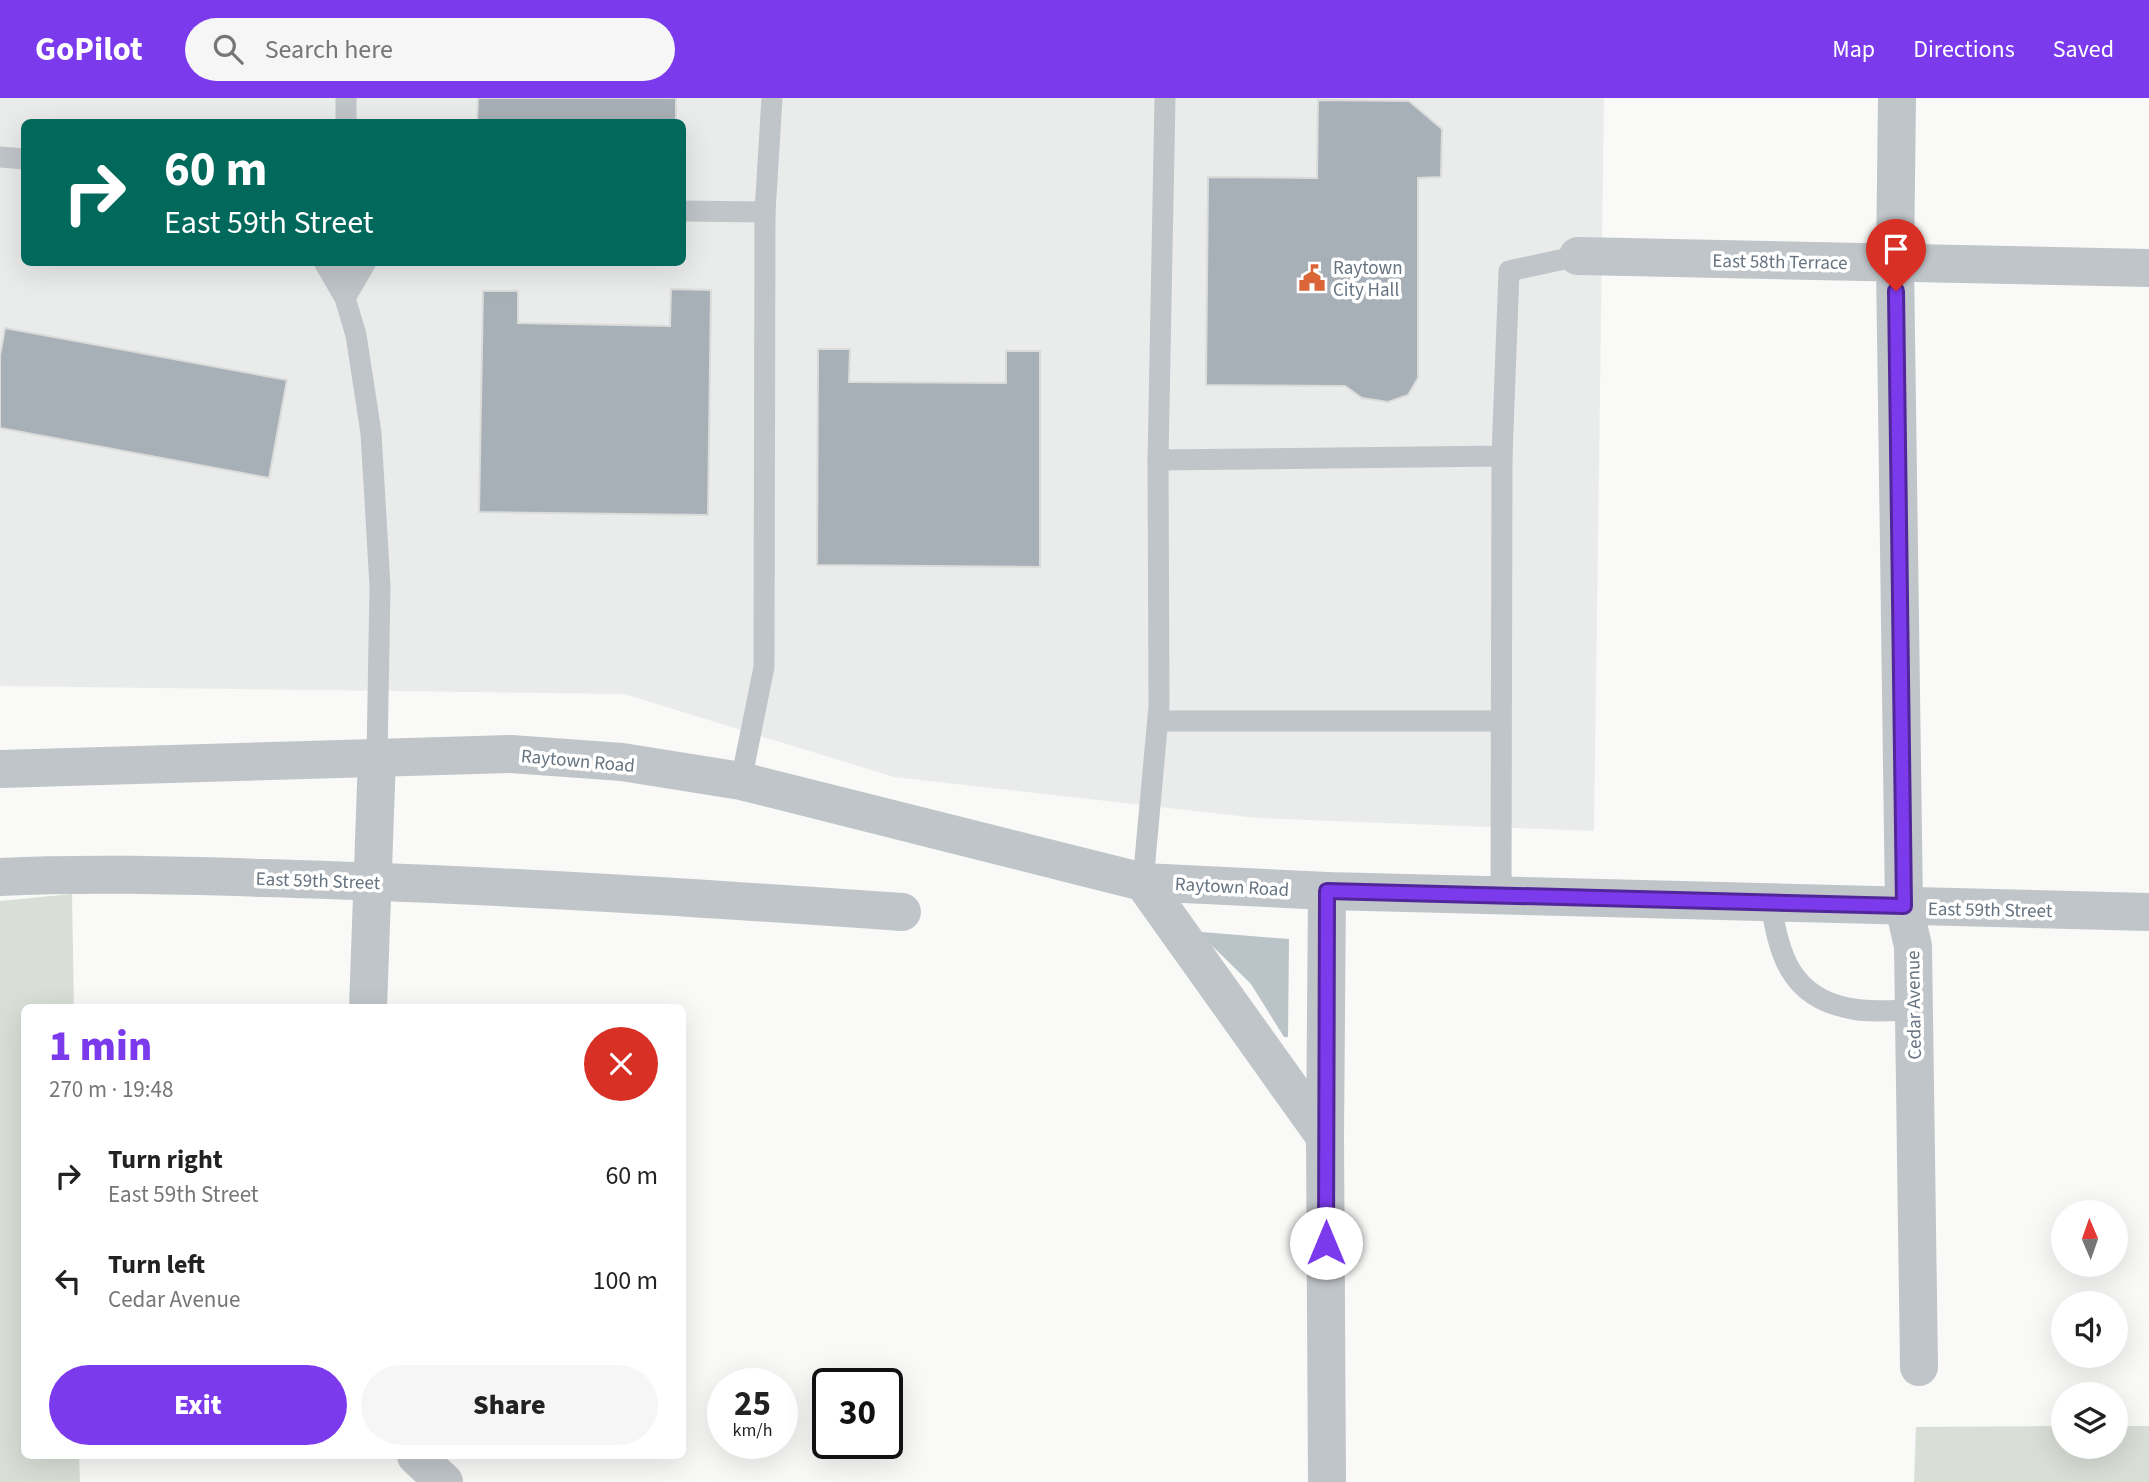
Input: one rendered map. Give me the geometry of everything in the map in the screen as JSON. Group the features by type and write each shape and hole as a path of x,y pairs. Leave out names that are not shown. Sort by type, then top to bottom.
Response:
{"street":[{"name":"Cedar Avenue","path":"1897,98 1895,263 1904,906 1913,946 1919,1367"},
{"name":"East 58th Terrace","path":"1578,256 2149,268"},
{"name":"Raytown Road","path":"0,769 524,755 622,762 741,781 1143,882 1327,891"},
{"path":"368,1004 377,757"},
{"name":"East 59th Street","path":"0,877 83,873 374,881 636,883 902,912"},
{"name":"Raytown Road","path":"1143,882 1325,1137"},
{"name":"East 59th Street","path":"1327,891 2149,912"},
{"path":"1327,891 1327,1482"},
{"path":"419,1459 444,1482"}],"lane":[{"path":"346,98 346,119"},
{"path":"741,781 764,667 765,212 772,98"},
{"path":"1143,882 1158,721 1158,460 1165,98"},
{"path":"0,157 21,159"},
{"path":"686,211 765,212"},
{"path":"1501,896 1502,456 1509,271 1578,256"},
{"path":"326,266 345,298 356,335 371,433 380,586 377,757"},
{"path":"345,266 345,298"},
{"path":"345,298 364,266"},
{"path":"1158,460 1502,456"},
{"path":"1158,721 1501,721"},
{"path":"1770,903 1777,945 1807,993 1848,1009 1913,1010"}],"shaded area":[{"path":"0,98 1604,98 1594,831 1257,818 894,777 624,694 0,686"},
{"path":"72,894 74,1004 21,1004 21,1459 79,1459 80,1482 0,1482 0,901"},
{"path":"1202,932 1289,939 1288,1037 1284,1037 1251,984 1200,934"},
{"path":"2051,1426 2051,1459 2128,1459 2128,1426 2149,1426 2149,1482 1914,1482 1916,1427"}],"building":[{"path":"478,98 676,98 676,119 477,119"},
{"name":"Raytown City Hall","path":"1318,100 1409,101 1442,129 1441,177 1418,178 1418,378 1408,395 1388,402 1362,398 1345,386 1206,385 1208,177 1317,178"},
{"path":"671,289 711,290 708,515 479,512 483,291 518,291 518,323 670,326"},
{"path":"5,328 287,380 269,478 0,428 0,356"},
{"path":"818,349 850,349 849,382 1006,383 1006,351 1040,351 1040,567 817,565"}],"place":[{"name":"Raytown City Hall","path":"1312,278"}],"route":[{"path":"1326,1243 1327,891 1904,906 1896,291"}]}
